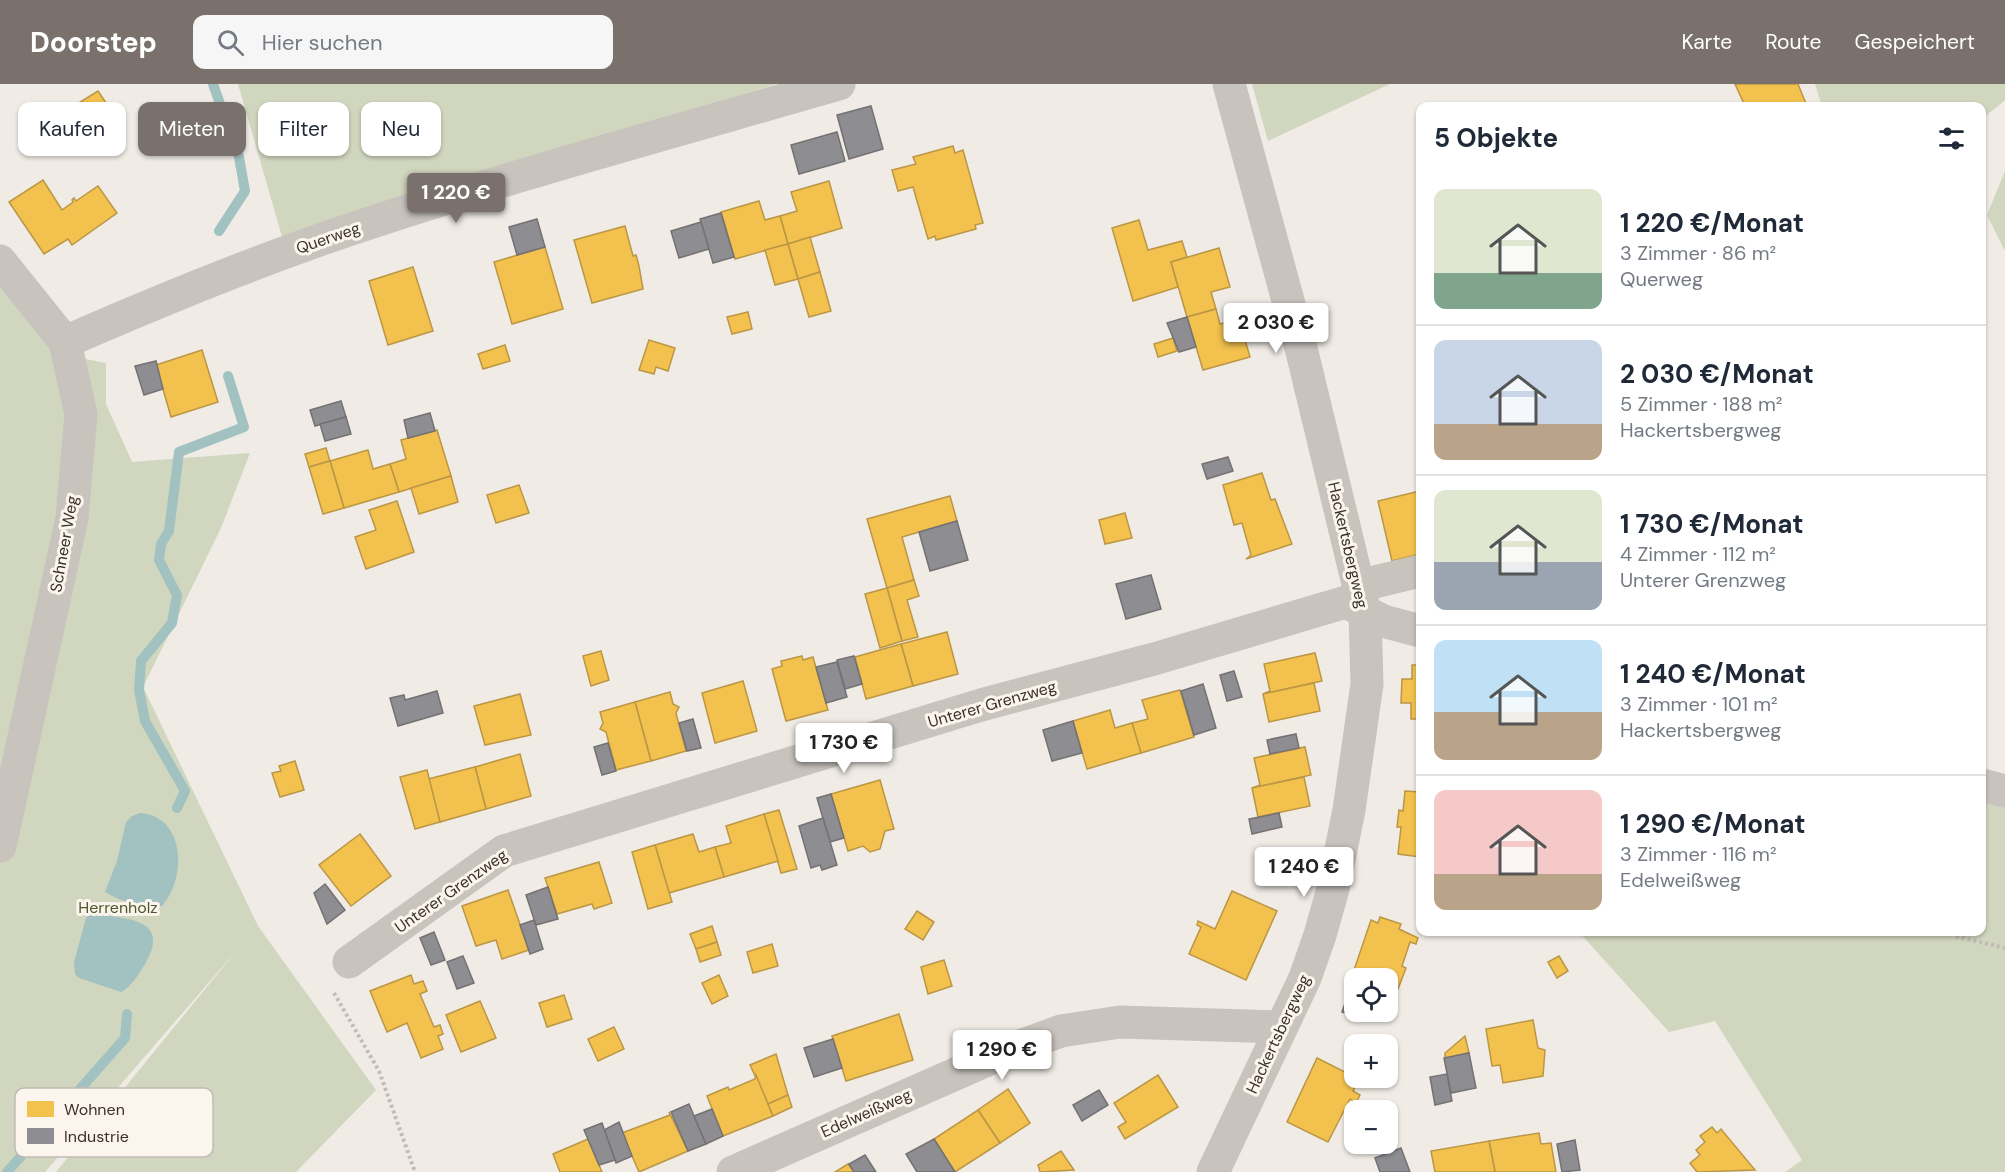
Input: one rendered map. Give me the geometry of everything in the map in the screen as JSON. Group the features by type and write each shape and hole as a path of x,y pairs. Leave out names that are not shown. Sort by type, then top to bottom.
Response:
{"street":[{"name":"Querweg","path":"65,342 164,299 330,236 606,151 839,84"},
{"name":"Hackertsbergweg","path":"1213,1172 1305,978 1333,889 1354,778 1367,684 1362,599 1302,352 1229,84"},
{"name":"Schneer Weg","path":"0,261 65,342 81,414 72,518 0,846"},
{"path":"1362,599 1416,573"},
{"name":"Unterer Grenzweg","path":"349,962 504,850 981,705 1154,659 1346,602 1362,599 1416,629"},
{"path":"1986,786 2005,791"},
{"name":"Edelweißweg","path":"733,1172 1012,1049 1061,1031 1120,1022 1281,1027"}],"path":[{"path":"1953,936 2005,948"},
{"path":"349,962 327,982 379,1071 415,1172"}],"green space":[{"path":"238,84 776,84 283,240 259,156 349,156 349,102 258,102 258,153 246,112 246,102 243,102"},
{"path":"1252,84 1390,84 1268,141"},
{"path":"1815,84 2005,84 2005,100 1986,116 1986,102 1821,102"},
{"path":"2005,171 2005,251 1987,215"},
{"name":"Herrenholz","path":"0,284 65,355 106,363 106,404 132,462 250,453 221,528 143,687 258,926 376,1090 296,1172 56,1172 68,1157 213,1157 213,1088 124,1088 237,950 118,1088 15,1088 15,1157 58,1157 45,1172 0,1172"},
{"path":"1986,792 2005,797 2005,1172 1785,1172 1802,1160 1715,1021 1669,1032 1583,936 1986,936"}],"water":[{"path":"140,813 155,817 166,825 174,837 178,850 176,880 162,906 132,904 105,892 117,861 126,822 132,816"},
{"path":"90,914 129,919 140,923 149,929 153,937 152,949 145,964 131,984 121,992 79,978 75,974 74,962 86,918"}],"building: Wohnen":[{"path":"1735,84 1798,84 1805,102 1743,102"},
{"path":"98,91 105,102 80,102"},
{"path":"953,146 955,153 963,150 983,223 975,225 976,229 936,240 935,236 928,239 913,187 898,191 892,170 916,164 913,157"},
{"path":"43,180 62,210 73,202 74,198 76,201 98,186 117,213 72,245 68,239 44,254 9,202"},
{"path":"829,181 842,228 788,244 780,216 797,211 791,192"},
{"path":"759,201 765,220 780,216 788,244 735,259 721,212"},
{"path":"1139,220 1148,250 1182,241 1187,257 1171,262 1178,287 1133,301 1112,228"},
{"path":"625,226 633,256 636,255 643,289 592,303 574,240"},
{"path":"810,237 820,272 798,279 788,244"},
{"path":"788,244 798,279 775,285 765,250"},
{"path":"545,247 563,309 512,324 494,262"},
{"path":"1219,248 1230,287 1211,292 1216,309 1187,317 1171,262"},
{"path":"413,267 433,331 388,345 369,281"},
{"path":"820,272 831,311 809,317 798,279"},
{"path":"1216,309 1220,324 1239,319 1250,357 1203,370 1187,317"},
{"path":"748,312 752,329 732,334 727,317"},
{"path":"1173,338 1177,351 1158,357 1154,344"},
{"path":"649,340 675,348 668,371 656,367 654,374 639,370"},
{"path":"505,345 510,361 483,369 478,354"},
{"path":"202,350 218,402 171,417 156,365"},
{"path":"437,430 451,476 399,492 390,464 406,459 401,440"},
{"path":"326,448 330,461 309,467 305,454"},
{"path":"368,450 373,469 390,464 399,492 344,508 330,461"},
{"path":"330,461 344,508 323,514 309,467"},
{"path":"1262,473 1271,500 1275,499 1292,544 1246,559 1251,555 1242,523 1234,525 1223,485"},
{"path":"451,476 458,502 419,514 411,488"},
{"path":"519,485 529,513 496,523 487,495"},
{"path":"1416,492 1416,555 1392,561 1378,501"},
{"path":"950,496 957,521 902,537 914,580 887,588 867,519"},
{"path":"397,501 414,552 366,569 355,537 376,530 369,510"},
{"path":"1125,513 1132,538 1105,544 1099,520"},
{"path":"914,580 919,596 907,600 918,637 902,641 887,588"},
{"path":"887,588 902,641 880,648 865,594"},
{"path":"947,632 958,674 913,686 901,644"},
{"path":"901,644 913,686 866,699 855,657"},
{"path":"601,651 609,680 591,686 583,656"},
{"path":"1315,653 1322,681 1263,694 1270,691 1264,664"},
{"path":"802,656 803,660 813,657 828,710 786,721 772,669 782,666 781,661"},
{"path":"1412,665 1416,665 1416,719 1411,719 1411,703 1401,703 1402,679 1412,679"},
{"path":"743,681 757,731 715,743 702,693"},
{"path":"1314,683 1320,711 1269,722 1263,694"},
{"path":"1180,690 1194,737 1141,753 1132,723 1148,719 1142,700"},
{"path":"670,692 673,704 679,707 676,713 686,751 651,761 635,702"},
{"path":"520,694 531,735 485,745 474,706"},
{"path":"635,702 651,761 616,770 606,732 600,729 603,723 600,712"},
{"path":"1110,710 1115,728 1132,723 1141,753 1087,769 1073,721"},
{"path":"1305,747 1311,775 1252,788 1260,785 1254,758"},
{"path":"520,754 531,796 486,809 475,767"},
{"path":"295,761 304,790 280,797 272,773 281,771 279,766"},
{"path":"475,767 486,809 440,822 428,779"},
{"path":"427,770 440,822 415,829 400,777"},
{"path":"1304,777 1310,806 1258,817 1252,788"},
{"path":"880,780 894,829 885,831 880,849 870,852 863,846 848,851 831,794"},
{"path":"1405,791 1416,792 1416,856 1398,854 1401,827 1397,827 1399,810 1403,811"},
{"path":"779,810 797,869 781,873 764,814"},
{"path":"764,814 778,861 724,877 715,847 731,843 726,826"},
{"path":"360,834 391,876 351,906 319,865"},
{"path":"693,834 699,852 715,847 724,877 669,893 655,845"},
{"path":"655,845 672,902 648,909 632,852"},
{"path":"599,862 612,903 594,909 592,904 557,914 545,878"},
{"path":"508,890 529,950 502,959 496,940 476,946 462,906"},
{"path":"1232,891 1277,911 1246,980 1189,954 1201,927 1197,925 1198,921 1215,929"},
{"path":"917,911 934,922 923,940 905,929"},
{"path":"1380,917 1401,924 1399,929 1418,938 1416,944 1410,942 1402,966 1406,968 1398,989 1398,968 1355,968 1371,920 1378,923"},
{"path":"712,926 717,942 696,949 690,934"},
{"path":"717,942 721,955 700,962 696,949"},
{"path":"772,944 778,966 753,973 747,952"},
{"path":"1559,956 1568,971 1557,978 1548,962"},
{"path":"944,960 952,986 928,994 921,967"},
{"path":"411,975 414,984 423,981 427,991 420,994 434,1027 440,1025 443,1034 438,1036 443,1049 421,1058 407,1023 387,1032 370,991"},
{"path":"719,975 728,996 712,1004 702,983"},
{"path":"564,995 572,1019 547,1027 539,1003"},
{"path":"480,1001 496,1038 461,1052 446,1015"},
{"path":"899,1014 913,1060 846,1081 832,1036"},
{"path":"1533,1020 1538,1048 1545,1050 1543,1076 1503,1083 1500,1065 1492,1066 1486,1029"},
{"path":"614,1027 624,1049 598,1061 588,1039"},
{"path":"1465,1036 1469,1053 1445,1058 1445,1053"},
{"path":"776,1054 788,1095 768,1104 750,1065"},
{"path":"1317,1058 1344,1072 1344,1088 1354,1088 1353,1091 1360,1095 1358,1100 1344,1100 1344,1111 1328,1142 1287,1122"},
{"path":"756,1075 773,1116 723,1136 707,1096 755,1079"},
{"path":"1158,1075 1178,1107 1125,1139 1118,1127 1126,1122 1114,1103"},
{"path":"1008,1089 1030,1123 1000,1143 978,1110"},
{"path":"788,1095 792,1107 773,1116 768,1104"},
{"path":"978,1110 1000,1143 955,1172 934,1139"},
{"path":"669,1112 688,1151 639,1172 622,1133 670,1115"},
{"path":"1712,1127 1717,1133 1721,1129 1755,1170 1697,1172 1690,1163 1700,1155 1696,1150 1705,1142 1700,1136"},
{"path":"1539,1133 1541,1144 1551,1143 1556,1172 1495,1172 1489,1141"},
{"path":"588,1139 602,1172 560,1172 553,1154"},
{"path":"1489,1141 1495,1172 1435,1172 1431,1151"},
{"path":"1061,1151 1074,1170 1040,1172 1038,1165"},
{"path":"848,1164 854,1172 835,1172"}],"building: Industrie":[{"path":"871,106 883,149 849,159 837,115"},
{"path":"837,132 845,161 799,174 791,145"},
{"path":"721,213 734,257 713,263 700,219"},
{"path":"537,219 545,247 517,255 509,227"},
{"path":"701,222 709,249 679,258 671,231"},
{"path":"1187,317 1196,347 1179,352 1167,323"},
{"path":"156,361 163,389 144,395 135,366"},
{"path":"341,401 346,417 315,426 310,410"},
{"path":"430,413 435,431 408,438 404,420"},
{"path":"346,417 351,434 325,441 320,424"},
{"path":"1228,457 1233,471 1207,479 1202,464"},
{"path":"957,521 968,560 930,571 919,532"},
{"path":"1151,575 1161,609 1126,619 1116,584"},
{"path":"854,656 862,684 845,689 837,660"},
{"path":"837,662 847,697 826,703 816,667"},
{"path":"1234,671 1242,697 1227,701 1220,675"},
{"path":"1203,684 1216,728 1194,735 1181,691"},
{"path":"437,691 443,713 398,726 390,698 404,695 405,700"},
{"path":"693,719 701,748 687,751 679,723"},
{"path":"1073,721 1082,753 1052,761 1043,730"},
{"path":"1296,734 1299,748 1270,754 1267,740"},
{"path":"608,743 616,771 602,775 594,747"},
{"path":"831,794 844,838 830,842 817,798"},
{"path":"1279,813 1282,827 1252,834 1249,819"},
{"path":"823,818 837,865 822,870 820,865 811,868 799,826"},
{"path":"325,884 345,910 327,924 314,893"},
{"path":"548,887 558,919 536,925 526,895"},
{"path":"534,920 543,949 530,954 520,925"},
{"path":"434,932 445,960 431,965 420,938"},
{"path":"463,956 474,983 457,989 447,962"},
{"path":"833,1039 842,1068 814,1077 804,1048"},
{"path":"1469,1053 1476,1088 1451,1093 1444,1058"},
{"path":"1447,1074 1452,1101 1435,1105 1430,1077"},
{"path":"1099,1090 1108,1105 1082,1121 1073,1105"},
{"path":"689,1104 706,1144 688,1151 671,1112"},
{"path":"712,1109 723,1136 706,1144 694,1116"},
{"path":"619,1122 632,1156 616,1163 604,1130"},
{"path":"602,1123 615,1160 599,1165 584,1130"},
{"path":"934,1139 955,1172 917,1172 906,1154"},
{"path":"1575,1140 1580,1170 1562,1172 1557,1144"},
{"path":"1401,1148 1410,1172 1380,1172 1375,1158 1385,1154 1398,1154 1398,1149"},
{"path":"865,1155 876,1172 854,1172 849,1164"}],"waterway":[{"path":"213,84 239,157 245,191 219,231"},
{"path":"177,808 185,791 145,721 139,690 141,661 172,623 177,595 159,560 161,544 169,531 179,452 244,427 228,376"},
{"path":"81,1088 125,1038 127,1014"},
{"path":"7,1172 20,1157"}]}
